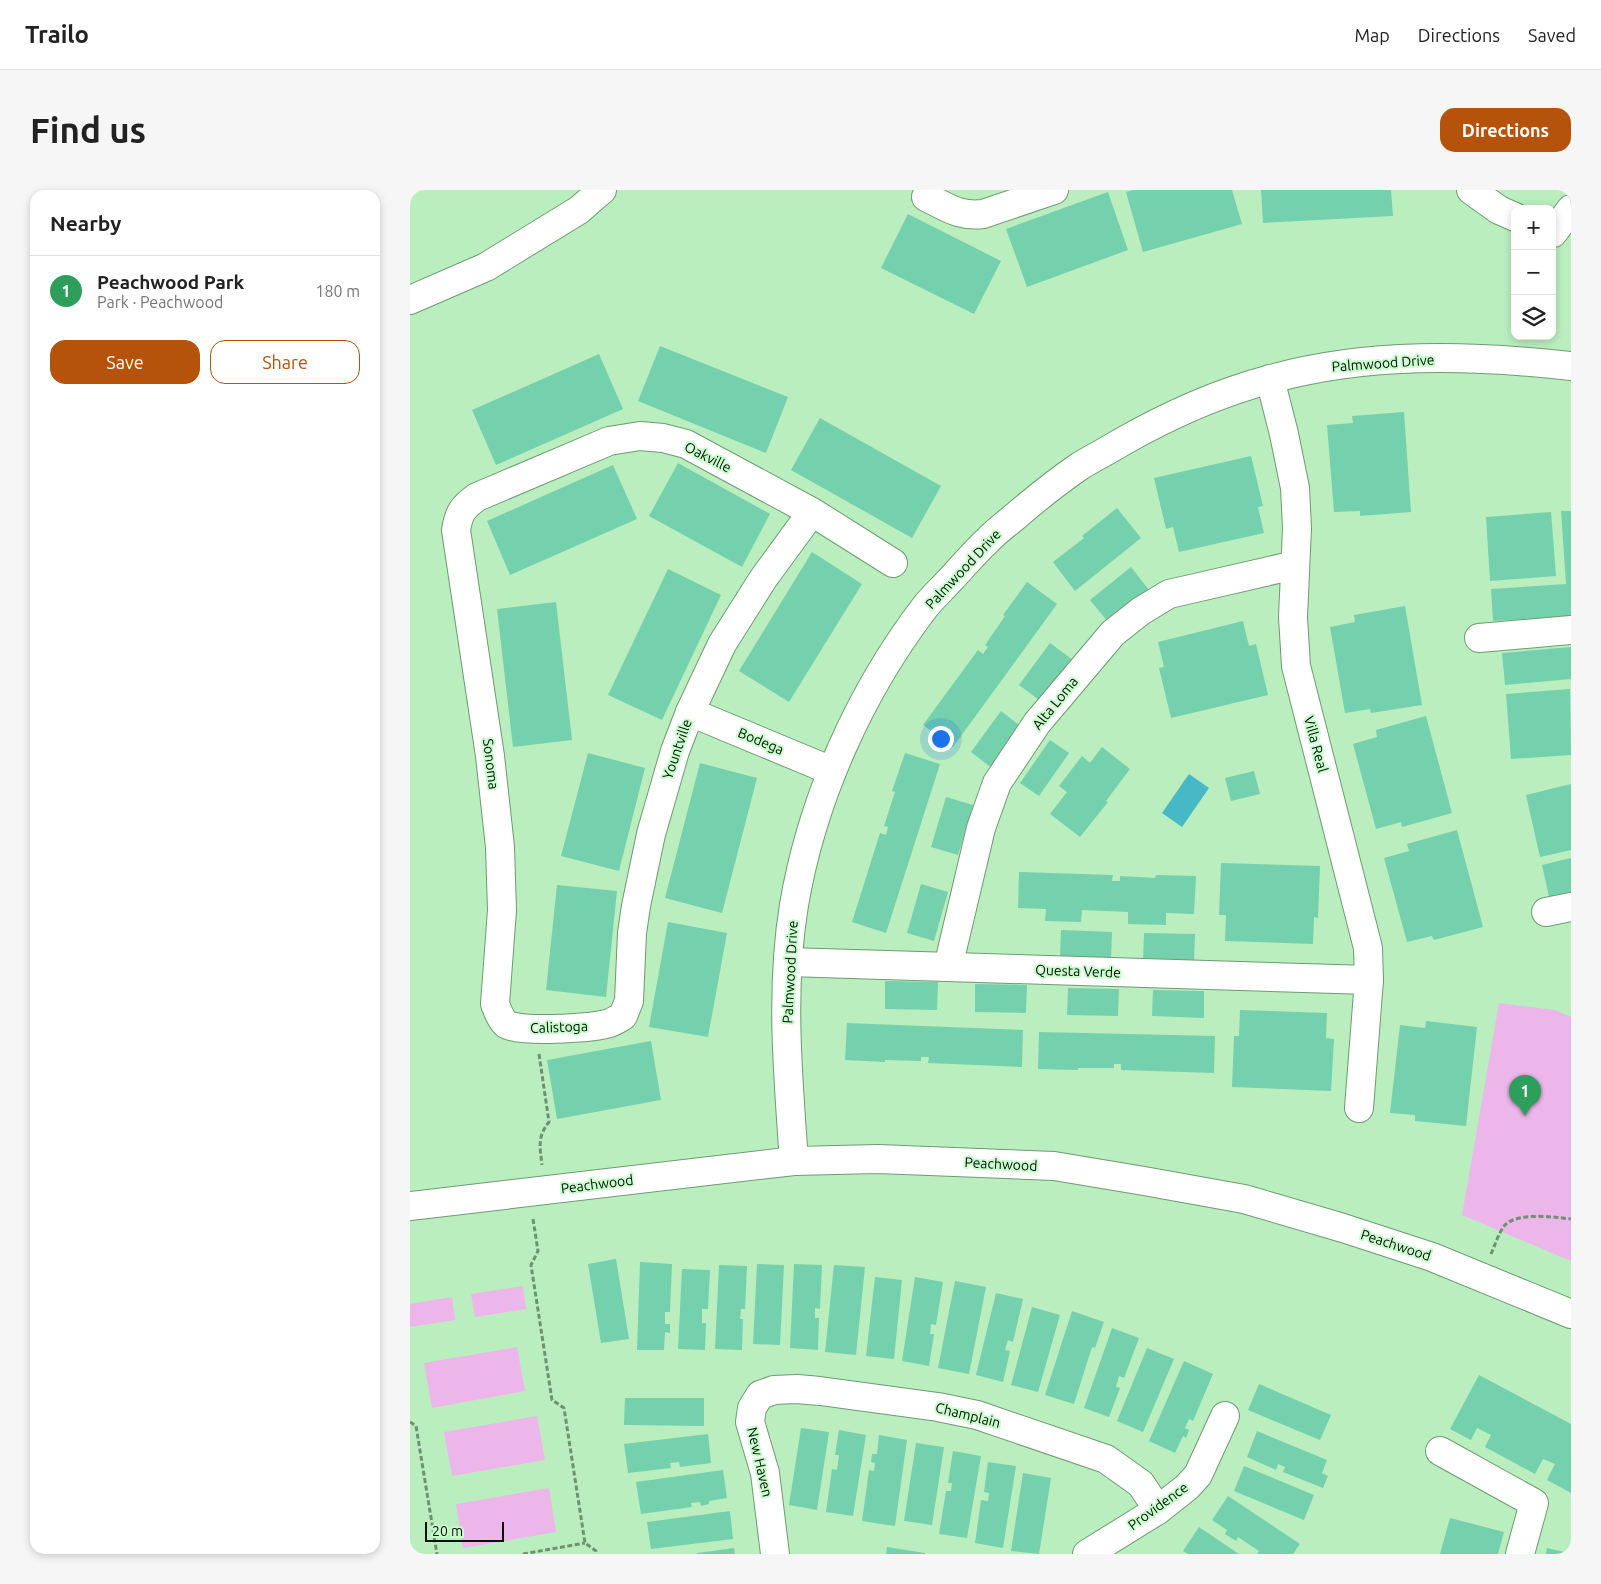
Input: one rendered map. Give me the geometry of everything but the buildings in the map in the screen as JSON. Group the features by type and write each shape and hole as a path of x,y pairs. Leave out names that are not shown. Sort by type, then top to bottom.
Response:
{"street":[{"path":"410,300 486,267 579,210 602,190"},
{"path":"926,197 962,214 973,216 1054,190"},
{"path":"1471,190 1499,210 1511,215"},
{"path":"1559,237 1571,209"},
{"name":"Palmwood Drive","path":"794,1161 786,1062 788,962 794,906 803,864 832,771 859,712 889,660 926,606 989,538 1048,490 1080,467 1165,418 1270,379 1329,366 1359,362 1429,358 1468,358 1571,366"},
{"name":"Villa Real","path":"1270,379 1295,488 1298,528 1293,617 1296,666 1368,948 1369,980 1359,1108"},
{"name":"Oakville","path":"458,515 467,504 477,497 608,440 640,436 663,438 686,444 812,512 893,563"},
{"name":"Yountville","path":"623,1016 629,1001 632,933 636,906 651,834 675,751 690,712 722,644 763,579 812,512"},
{"name":"Sonoma","path":"458,515 456,530 490,756 500,846 502,910 495,1004 499,1015"},
{"name":"Alta Loma","path":"948,967 981,828 997,783 1037,723 1113,633 1140,611 1169,594 1295,565"},
{"path":"1479,638 1571,630"},
{"name":"Bodega","path":"690,712 832,771"},
{"name":"Questa Verde","path":"788,962 1369,980"},
{"name":"Calistoga","path":"499,1015 507,1025 521,1029 608,1024 623,1016"},
{"name":"Peachwood","path":"410,1206 794,1161 878,1159 1054,1166 1144,1181 1262,1205 1432,1256 1571,1314"},
{"name":"Champlain","path":"756,1402 760,1395 774,1390 797,1389 938,1407 977,1415 1106,1459 1140,1484 1158,1510"},
{"name":"New Haven","path":"756,1402 752,1408 750,1422 765,1473 775,1554"},
{"name":"Providence","path":"1087,1554 1158,1510 1187,1487 1198,1475 1225,1416"},
{"path":"1440,1451 1534,1503 1520,1554"}],"path":[{"path":"536,1029 548,1122 542,1131 540,1139 537,1191 538,1252 531,1264 532,1274 552,1400 564,1408 585,1543 596,1551 596,1554"},
{"path":"1481,1277 1503,1228 1510,1222 1515,1219 1536,1216 1571,1218"},
{"path":"410,1422 416,1426 437,1554"},
{"path":"523,1554 585,1543"}],"shaded area":[{"path":"1499,1003 1555,1010 1571,1017 1571,1261 1462,1215"},
{"path":"523,1286 526,1309 475,1317 471,1294"},
{"path":"452,1297 455,1320 410,1327 410,1304"},
{"path":"517,1347 525,1391 432,1408 424,1363"},
{"path":"537,1416 545,1460 452,1476 444,1432"},
{"path":"549,1488 556,1532 463,1548 456,1504"}],"water":[{"path":"1189,774 1209,788 1182,827 1162,813"}],"place":[{"name":"Peachwood Park","path":"1525,1116"}]}
